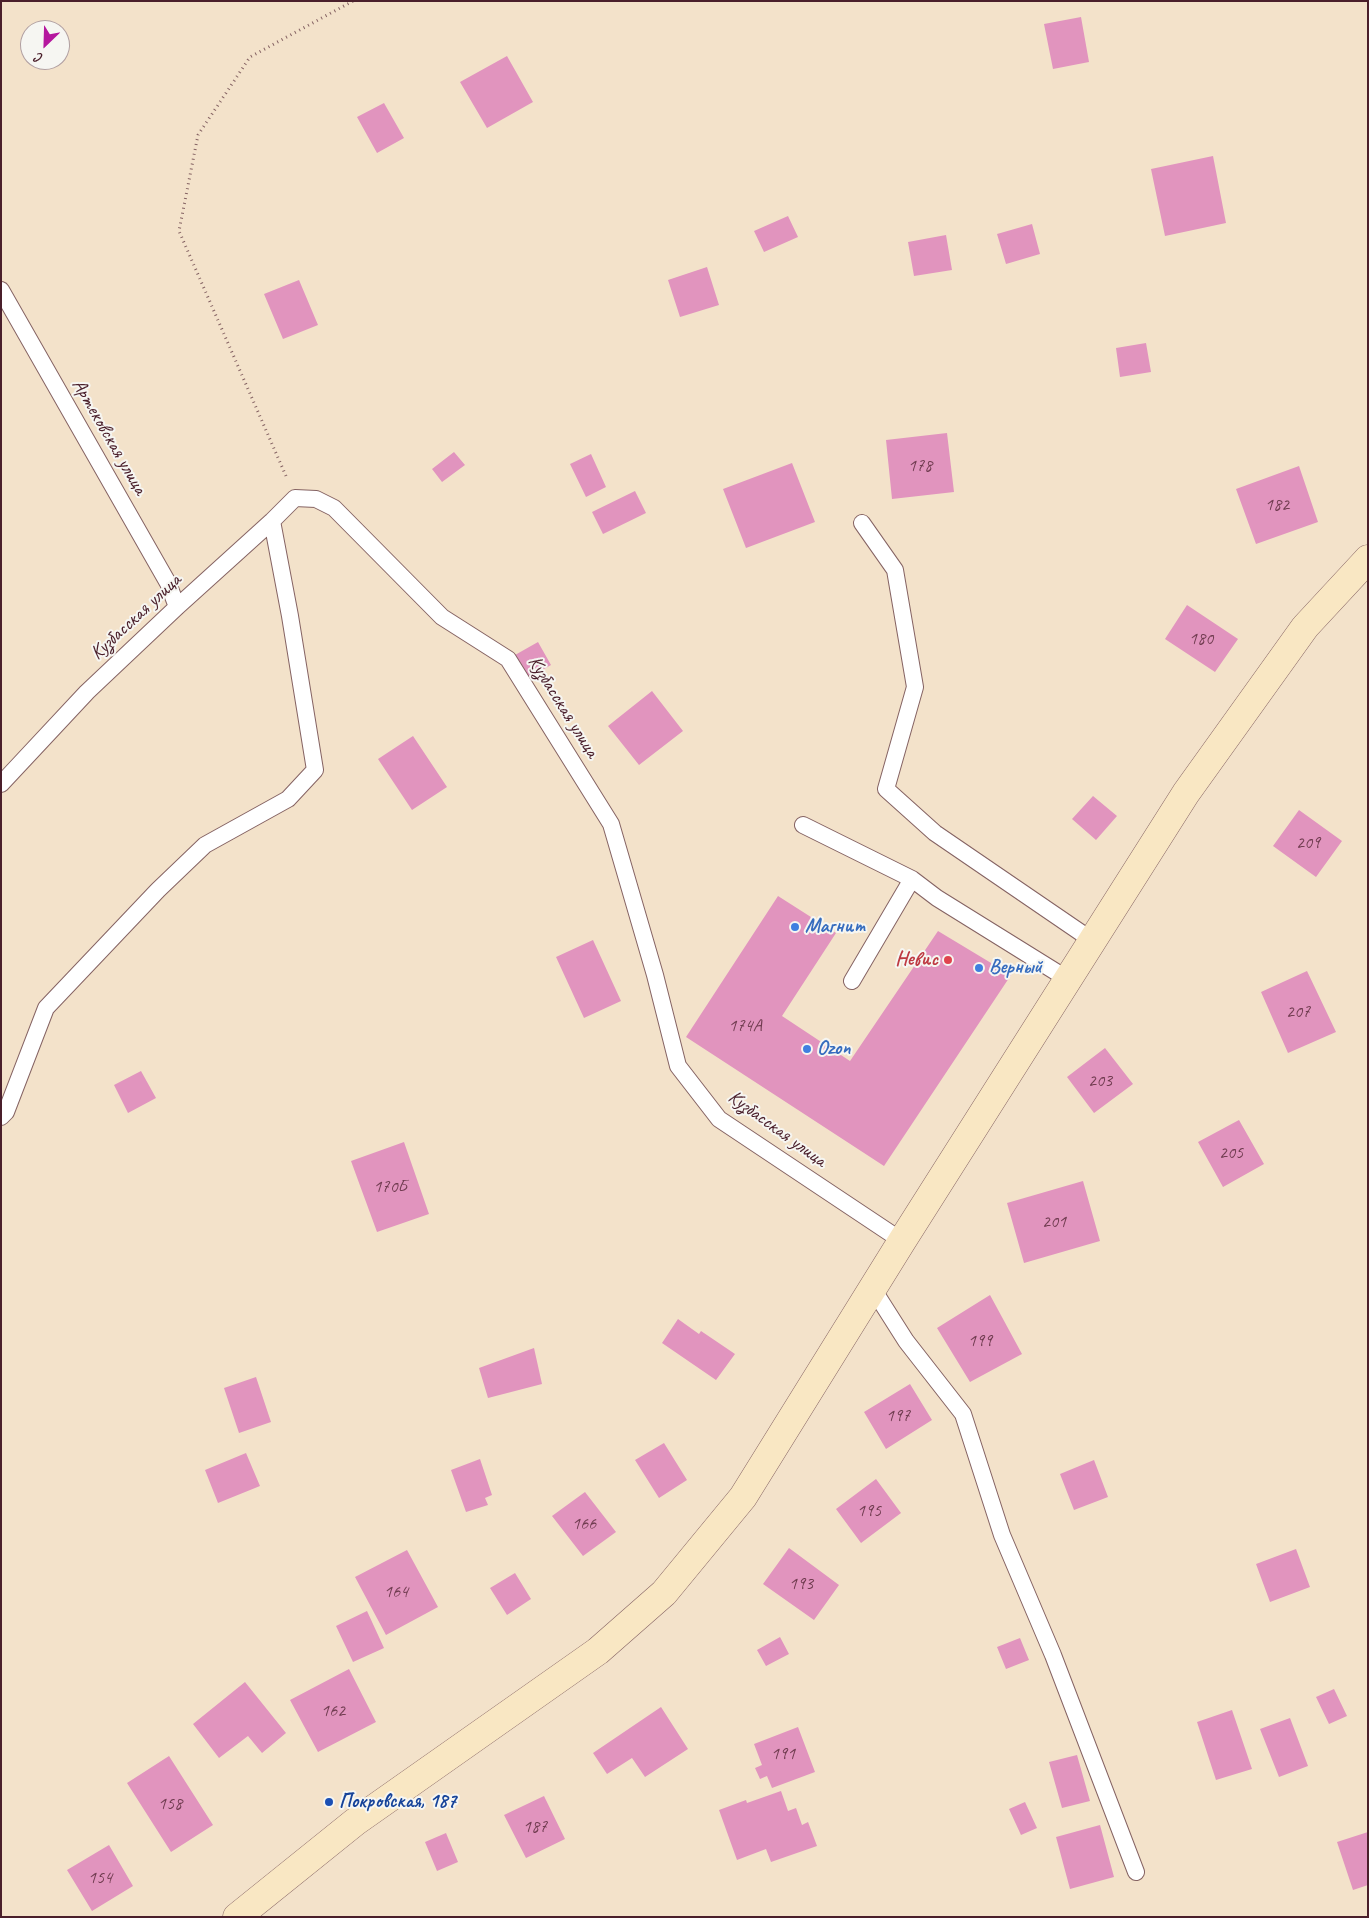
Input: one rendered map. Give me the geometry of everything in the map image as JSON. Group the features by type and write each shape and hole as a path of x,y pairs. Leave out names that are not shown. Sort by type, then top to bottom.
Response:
{"main road":[{"path":"237,1917 355,1822 598,1651 664,1593 743,1497 902,1241 1186,793 1304,627 1368,559"}],"lane":[{"name":"Артековская улица","path":"1,290 168,583 177,607"},
{"name":"Кузбасская улица","path":"1,784 87,692 295,498 316,499 334,508 442,617 508,659 611,824 655,975 678,1066 719,1119 902,1241"},
{"path":"1,1117 6,1112 46,1008 158,890 205,845 288,799 315,770 290,616 272,521"},
{"path":"862,523 895,570 915,687 886,789 935,833 1093,941"},
{"path":"803,825 912,879 937,898 1069,980"},
{"path":"852,981 912,879"},
{"path":"873,1289 906,1341 963,1414 1002,1535 1052,1655 1136,1872"}],"path":[{"path":"295,498 179,231 198,135 250,57 353,1"}],"building":[{"path":"1081,17 1089,62 1053,69 1044,24"},
{"path":"507,56 533,102 487,128 460,82"},
{"path":"384,103 404,138 377,153 357,117"},
{"path":"1213,156 1226,223 1165,236 1151,169"},
{"path":"788,216 798,237 764,252 754,231"},
{"path":"1032,224 1040,254 1006,264 997,234"},
{"path":"946,235 952,270 914,276 908,242"},
{"path":"707,267 719,305 680,317 668,280"},
{"path":"299,280 318,325 283,339 264,294"},
{"path":"1146,343 1151,372 1120,377 1116,348"},
{"path":"947,433 954,492 892,499 886,440"},
{"path":"454,452 465,465 442,482 432,469"},
{"path":"591,454 606,487 586,497 570,464"},
{"path":"792,463 815,522 746,548 723,489"},
{"path":"1299,466 1318,522 1256,544 1236,489"},
{"path":"635,491 646,513 603,534 592,512"},
{"path":"1187,605 1238,639 1215,672 1165,639"},
{"path":"538,642 551,665 528,678 515,655"},
{"path":"652,691 683,731 639,765 608,726"},
{"path":"413,736 447,787 412,810 378,759"},
{"path":"1093,796 1117,816 1096,840 1072,819"},
{"path":"1299,810 1342,841 1316,877 1273,846"},
{"path":"778,896 836,933 782,1016 850,1061 938,931 1011,975 884,1166 686,1037"},
{"path":"593,940 621,1001 584,1018 556,957"},
{"path":"1307,971 1336,1032 1288,1053 1261,992"},
{"path":"1105,1048 1133,1084 1094,1113 1067,1077"},
{"path":"141,1071 156,1098 128,1113 114,1085"},
{"path":"1239,1120 1264,1164 1223,1187 1198,1142"},
{"path":"404,1142 429,1214 377,1232 351,1161"},
{"path":"1083,1181 1100,1241 1024,1263 1007,1203"},
{"path":"990,1295 1022,1354 970,1382 937,1328"},
{"path":"678,1319 699,1334 701,1331 735,1354 716,1380 662,1343"},
{"path":"534,1348 542,1384 488,1398 479,1368"},
{"path":"256,1377 271,1422 239,1433 224,1388"},
{"path":"910,1384 932,1420 886,1449 864,1412"},
{"path":"664,1443 687,1480 659,1498 635,1460"},
{"path":"246,1453 260,1486 218,1503 205,1470"},
{"path":"480,1459 492,1495 485,1498 488,1505 466,1512 451,1470"},
{"path":"1094,1460 1108,1497 1074,1510 1060,1474"},
{"path":"876,1479 901,1513 861,1543 836,1509"},
{"path":"585,1492 616,1532 583,1556 552,1516"},
{"path":"789,1548 839,1585 814,1620 763,1584"},
{"path":"1296,1549 1310,1587 1270,1602 1256,1564"},
{"path":"407,1550 438,1607 386,1635 355,1577"},
{"path":"515,1573 531,1599 507,1615 490,1588"},
{"path":"367,1611 384,1648 353,1662 336,1626"},
{"path":"780,1637 789,1654 766,1666 757,1650"},
{"path":"1020,1638 1029,1660 1006,1669 997,1647"},
{"path":"349,1669 376,1722 318,1752 290,1700"},
{"path":"245,1682 286,1733 262,1753 248,1736 219,1758 193,1724"},
{"path":"1334,1689 1347,1716 1329,1724 1316,1697"},
{"path":"661,1707 688,1749 645,1777 632,1758 607,1774 593,1753"},
{"path":"1232,1710 1252,1769 1216,1780 1197,1722"},
{"path":"1290,1718 1308,1766 1279,1777 1260,1729"},
{"path":"798,1727 815,1772 772,1788 767,1776 760,1779 755,1768 762,1765 754,1744"},
{"path":"1077,1755 1090,1801 1062,1808 1049,1762"},
{"path":"169,1756 213,1825 171,1852 127,1783"},
{"path":"781,1791 788,1811 796,1808 802,1825 808,1822 817,1846 771,1862 766,1849 737,1860 719,1810 746,1800 747,1803"},
{"path":"544,1796 565,1839 526,1858 504,1815"},
{"path":"1025,1802 1037,1828 1021,1835 1009,1809"},
{"path":"1100,1825 1114,1877 1070,1889 1056,1837"},
{"path":"1368,1832 1368,1885 1353,1890 1337,1842"},
{"path":"446,1833 458,1862 437,1871 425,1842"},
{"path":"109,1845 133,1886 92,1911 67,1870"}],"place":[{"name":"Магнит","path":"795,927"},
{"name":"Невис","path":"948,960"},
{"name":"Верный","path":"979,968"},
{"name":"Ozon","path":"807,1049"},
{"name":"Покровская, 187","path":"329,1802"}]}
